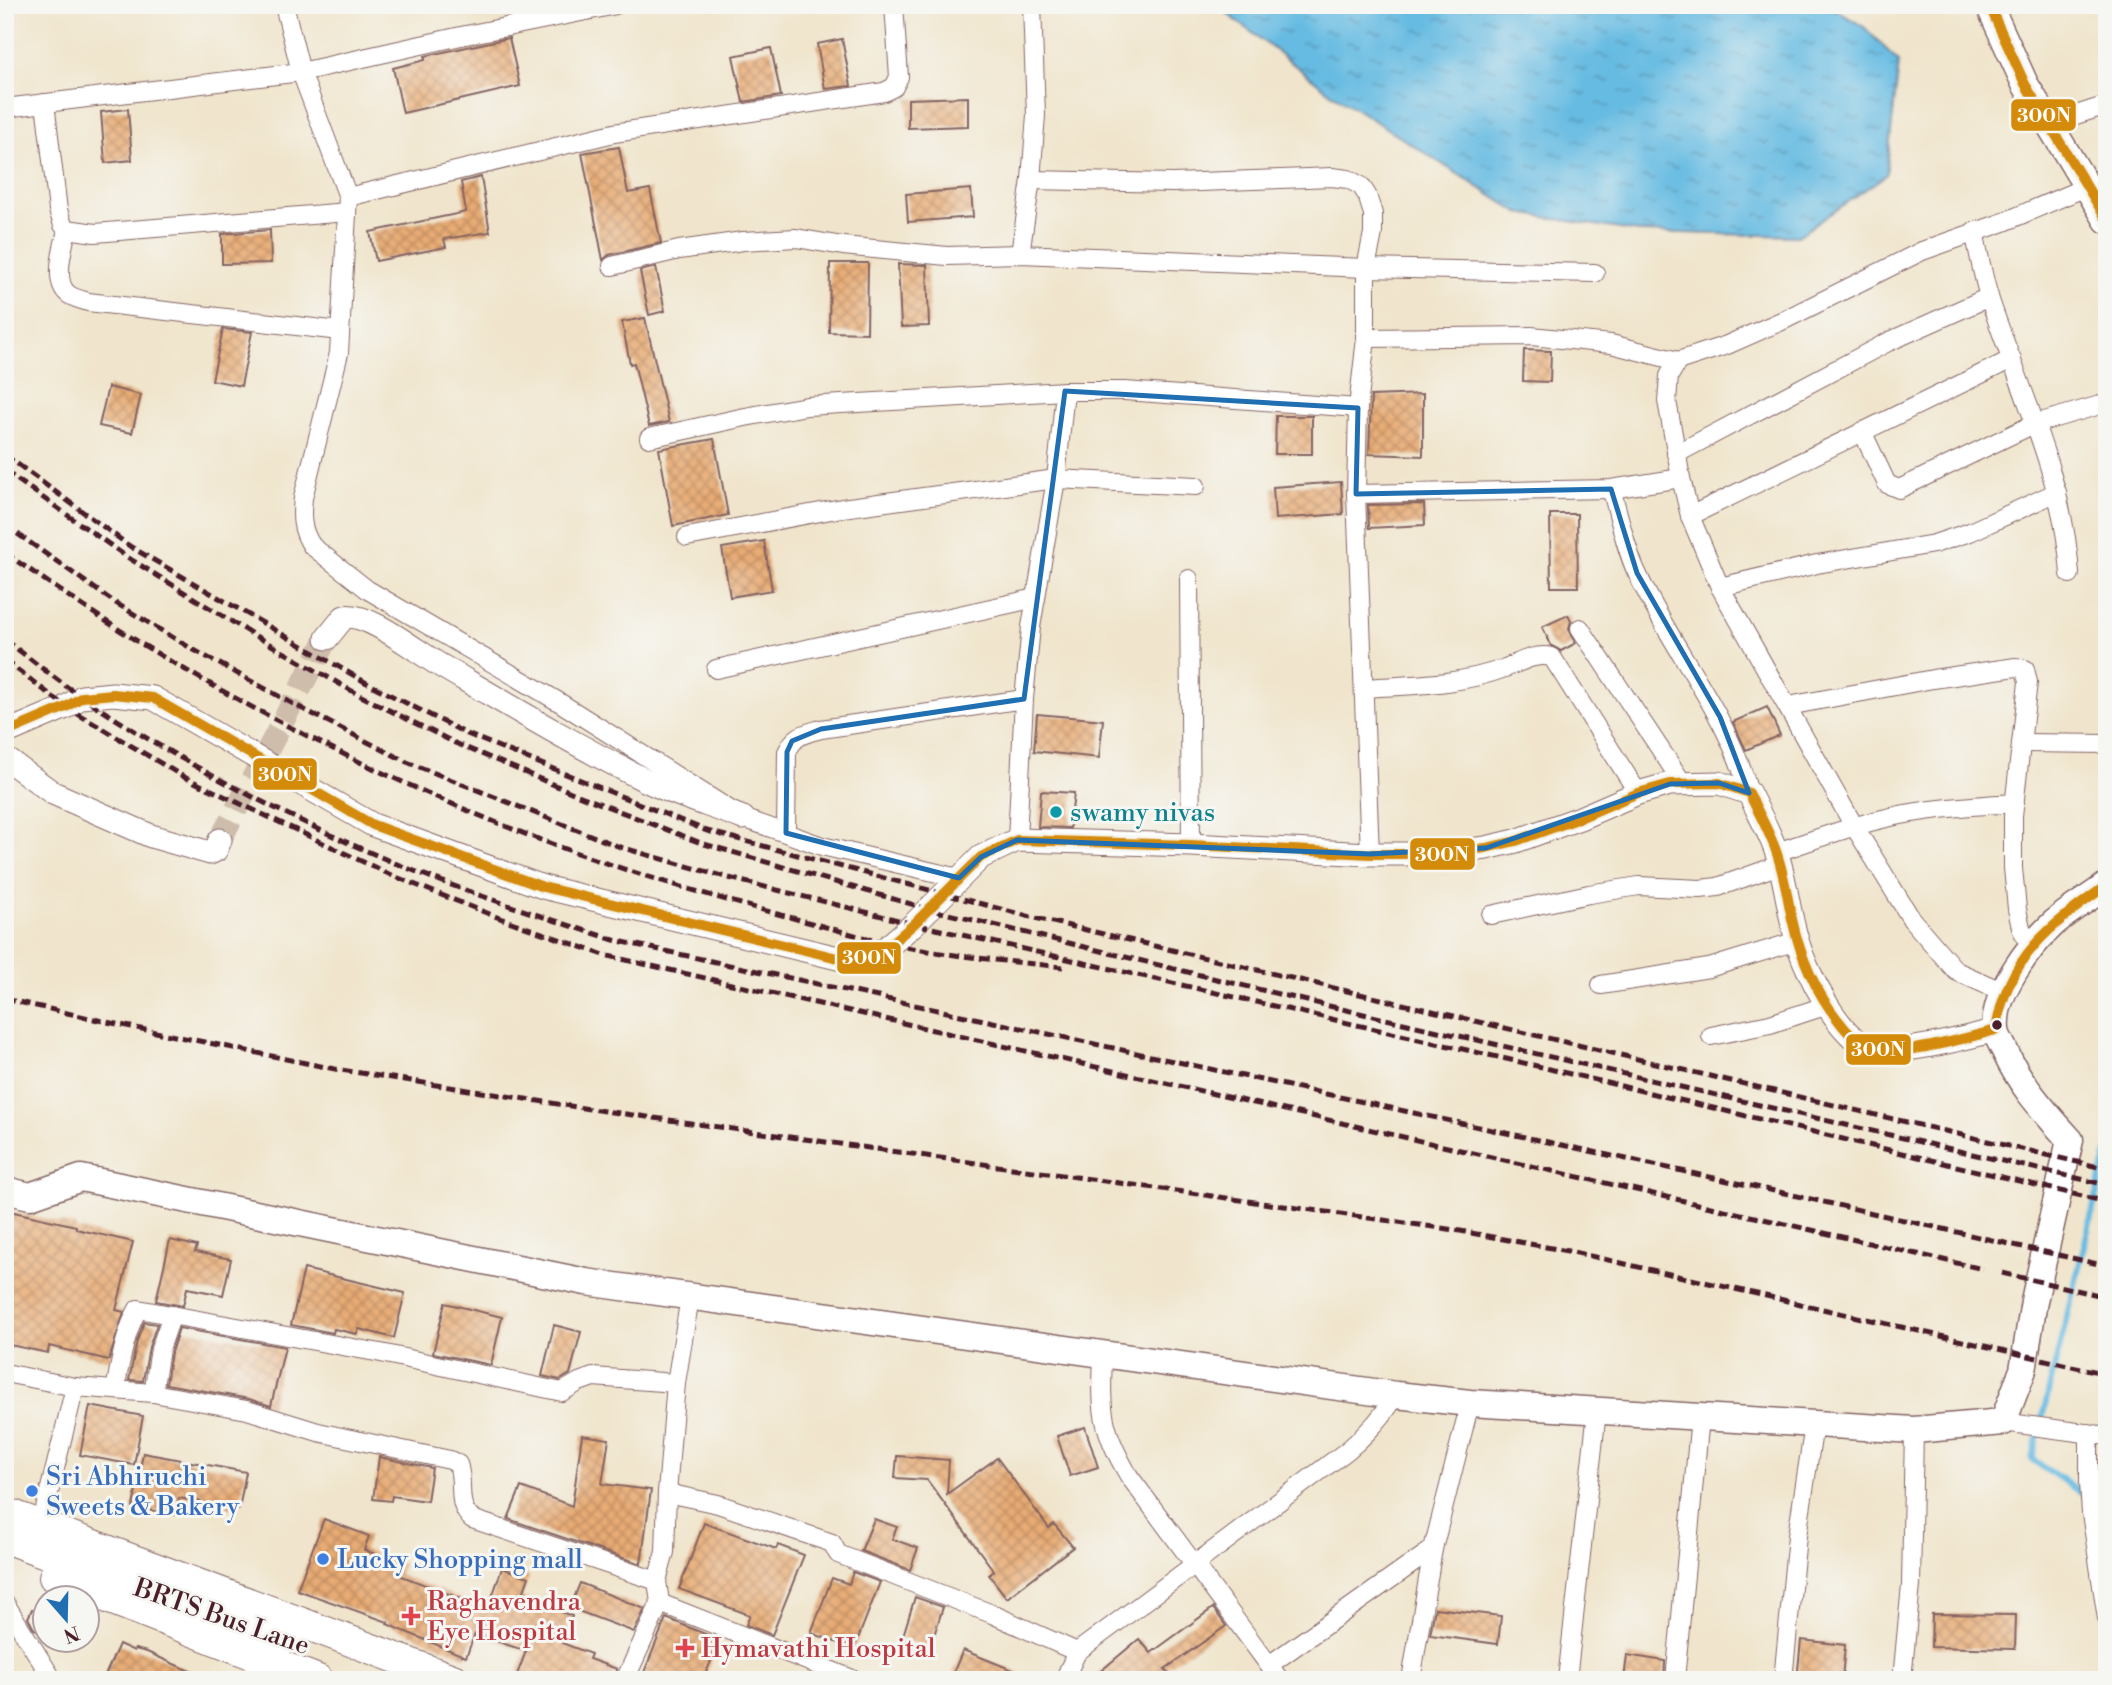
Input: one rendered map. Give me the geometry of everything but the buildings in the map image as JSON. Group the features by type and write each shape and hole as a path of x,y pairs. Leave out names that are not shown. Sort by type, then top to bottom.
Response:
{"main road":[{"path":"1989,5 2025,84 2107,220"},
{"path":"5,1190 30,1196 81,1178 586,1282 1396,1395 1470,1403 1914,1430 2003,1422 2023,1370 2034,1301 2070,1140 2025,1088 2011,1066 1996,1030 1997,1009 2003,992 2031,947 2056,922 2107,885"},
{"path":"5,1512 455,1680"},
{"name":"BRTS Bus Lane","path":"5,1538 400,1680"},
{"path":"5,1559 318,1680"}],"street":[{"path":"284,5 301,72 347,204 339,353 303,498 303,527 312,546 368,590 559,702 743,818"},
{"path":"5,108 301,72 616,5"},
{"path":"45,103 58,210 63,225 67,229 94,233 164,228 347,204 614,133 891,90 900,77 894,5"},
{"path":"1020,254 1031,180 1036,115 1032,5"},
{"path":"2048,124 2107,106"},
{"path":"1031,180 1173,183 1332,177 1348,179 1361,186 1367,195 1373,214 1373,233 1366,268 1366,338 1359,408 1356,494 1370,854"},
{"path":"1366,338 1531,336 1611,344 1678,361 1727,345 1786,319 1922,251 2004,222 2086,187"},
{"path":"67,229 60,274 64,290 70,296 102,303 340,331"},
{"path":"1974,231 1989,297 2057,492 2068,543 2070,573"},
{"path":"612,266 679,250 743,241 796,238 843,246 947,256 1020,254 1366,268 1595,272"},
{"path":"1676,454 1888,342 1989,297"},
{"path":"1690,516 2012,359"},
{"path":"1678,361 1669,376 1667,401 1676,454 1690,516 1720,587 1854,826 1912,920 1956,971 2003,992"},
{"path":"649,438 807,406 1065,391 1125,391 1359,408"},
{"path":"1017,840 1024,699 1036,598 1056,479 1065,391"},
{"path":"1863,431 1887,485 1899,489 2034,424 2107,403"},
{"path":"1356,494 1611,489 1681,478"},
{"path":"687,537 842,508 1056,479 1196,486"},
{"path":"1611,489 1637,573 1720,717 1741,763 1749,793 1778,859 1797,941 1809,972 1849,1036 1870,1048 1891,1049 1950,1042 1996,1030"},
{"path":"1720,587 1817,564 1934,544 1970,532 2057,492"},
{"path":"1189,579 1191,845"},
{"path":"716,669 1036,598"},
{"path":"327,638 344,617 356,616 387,631 407,646 510,706 645,780 822,846 959,878"},
{"path":"1580,628 1682,782"},
{"path":"1364,688 1461,681 1484,676 1542,655 1552,657 1638,793"},
{"path":"1788,706 1933,679 2021,667 2028,674 2028,682 2015,803 2013,868 2021,928 2031,947"},
{"path":"5,733 66,707 82,697 113,694 153,698 373,825 543,887 842,959 861,960 878,955 914,924 981,858 1017,840 1370,854 1441,854 1516,841 1638,793 1682,782 1719,783 1749,793"},
{"path":"786,833 787,752 793,741 801,735 821,729 1024,699"},
{"path":"2021,743 2107,744"},
{"path":"5,758 53,793 151,836 210,853 216,850 220,840"},
{"path":"1491,915 1639,886 1700,889 1718,887 1854,826 1917,813 2015,803"},
{"path":"1601,985 1709,968 1797,941"},
{"path":"1711,1036 1770,1024 1828,1005"},
{"path":"625,1680 660,1603 657,1581 665,1552 676,1383 690,1297"},
{"path":"115,1390 121,1359 138,1309 381,1353 562,1392 593,1377 676,1383"},
{"path":"153,1393 160,1349 172,1315"},
{"path":"1103,1354 1101,1403 1104,1426 1115,1454 1274,1672 1433,1549"},
{"path":"5,1373 75,1387 153,1393 247,1410 318,1432 450,1460 458,1464 464,1512 472,1519 657,1581"},
{"path":"41,1525 75,1387"},
{"path":"1065,1680 1077,1652 1368,1433 1384,1416 1396,1395"},
{"path":"1411,1680 1433,1549 1470,1403"},
{"path":"1567,1680 1597,1410"},
{"path":"1675,1680 1700,1417"},
{"path":"2003,1422 2098,1434 2091,1513 2107,1619"},
{"path":"1783,1680 1797,1536 1814,1425"},
{"path":"1902,1680 1911,1585 1914,1430"},
{"path":"667,1493 718,1504 832,1543 838,1554 992,1614 1077,1652"},
{"path":"5,1603 53,1680"},
{"path":"660,1603 855,1680"}],"highlighted area":[{"path":"1065,391 1358,408 1356,494 1611,489 1637,573 1720,717 1749,793 1719,783 1670,784 1486,848 1370,854 1017,840 981,857 959,878 786,833 787,752 792,741 821,729 1024,699"}],"water":[{"path":"1216,5 1828,5 1864,27 1899,62 1886,175 1798,236 1639,232 1519,213 1331,93"}],"waterway":[{"path":"2107,1152 2032,1459 2100,1506 2107,1545"}],"tunnel":[{"path":"220,840 327,638"}],"railway":[{"path":"5,455 131,547 365,682 467,734 707,831 1031,917 2107,1169"},
{"path":"5,471 127,557 252,634 359,695 455,743 701,843 928,909 1303,1000 2107,1185"},
{"path":"5,525 114,602 194,650 297,706 407,762 620,847 729,878 914,924 1537,1066 2107,1202"},
{"path":"5,553 138,642 263,713 385,774 510,828 646,876 878,941 955,955 1063,967"},
{"path":"5,640 119,721 196,767 276,809 424,875 614,940 1793,1195 2107,1266"},
{"path":"5,660 66,707 184,777 391,875 604,955 1983,1269"},
{"path":"5,999 335,1069 583,1108 1455,1230 1573,1252 2107,1374"},
{"path":"2002,1273 2107,1297"}],"transit line":[{"name":"300N","path":"1989,5 2025,84 2107,220"},
{"name":"300N","path":"5,733 66,707 82,697 113,694 153,698 373,825 543,887 842,959 861,960 878,955 914,924 981,857 1017,840 1370,854 1441,854 1516,841 1638,793 1670,784 1719,783 1749,793 1767,829 1781,868 1799,946 1822,997 1852,1036 1865,1046 1883,1050 1898,1051 1933,1046 1996,1030 2010,982 2034,945 2067,915 2107,885"}],"place":[{"name":"swamy nivas","path":"1056,812"},
{"name":"Sri Abhiruchi Sweets & Bakery","path":"32,1491"},
{"name":"Lucky Shopping mall","path":"323,1559"},
{"name":"Raghavendra Eye Hospital","path":"411,1616"},
{"name":"Hymavathi Hospital","path":"685,1648"}]}
